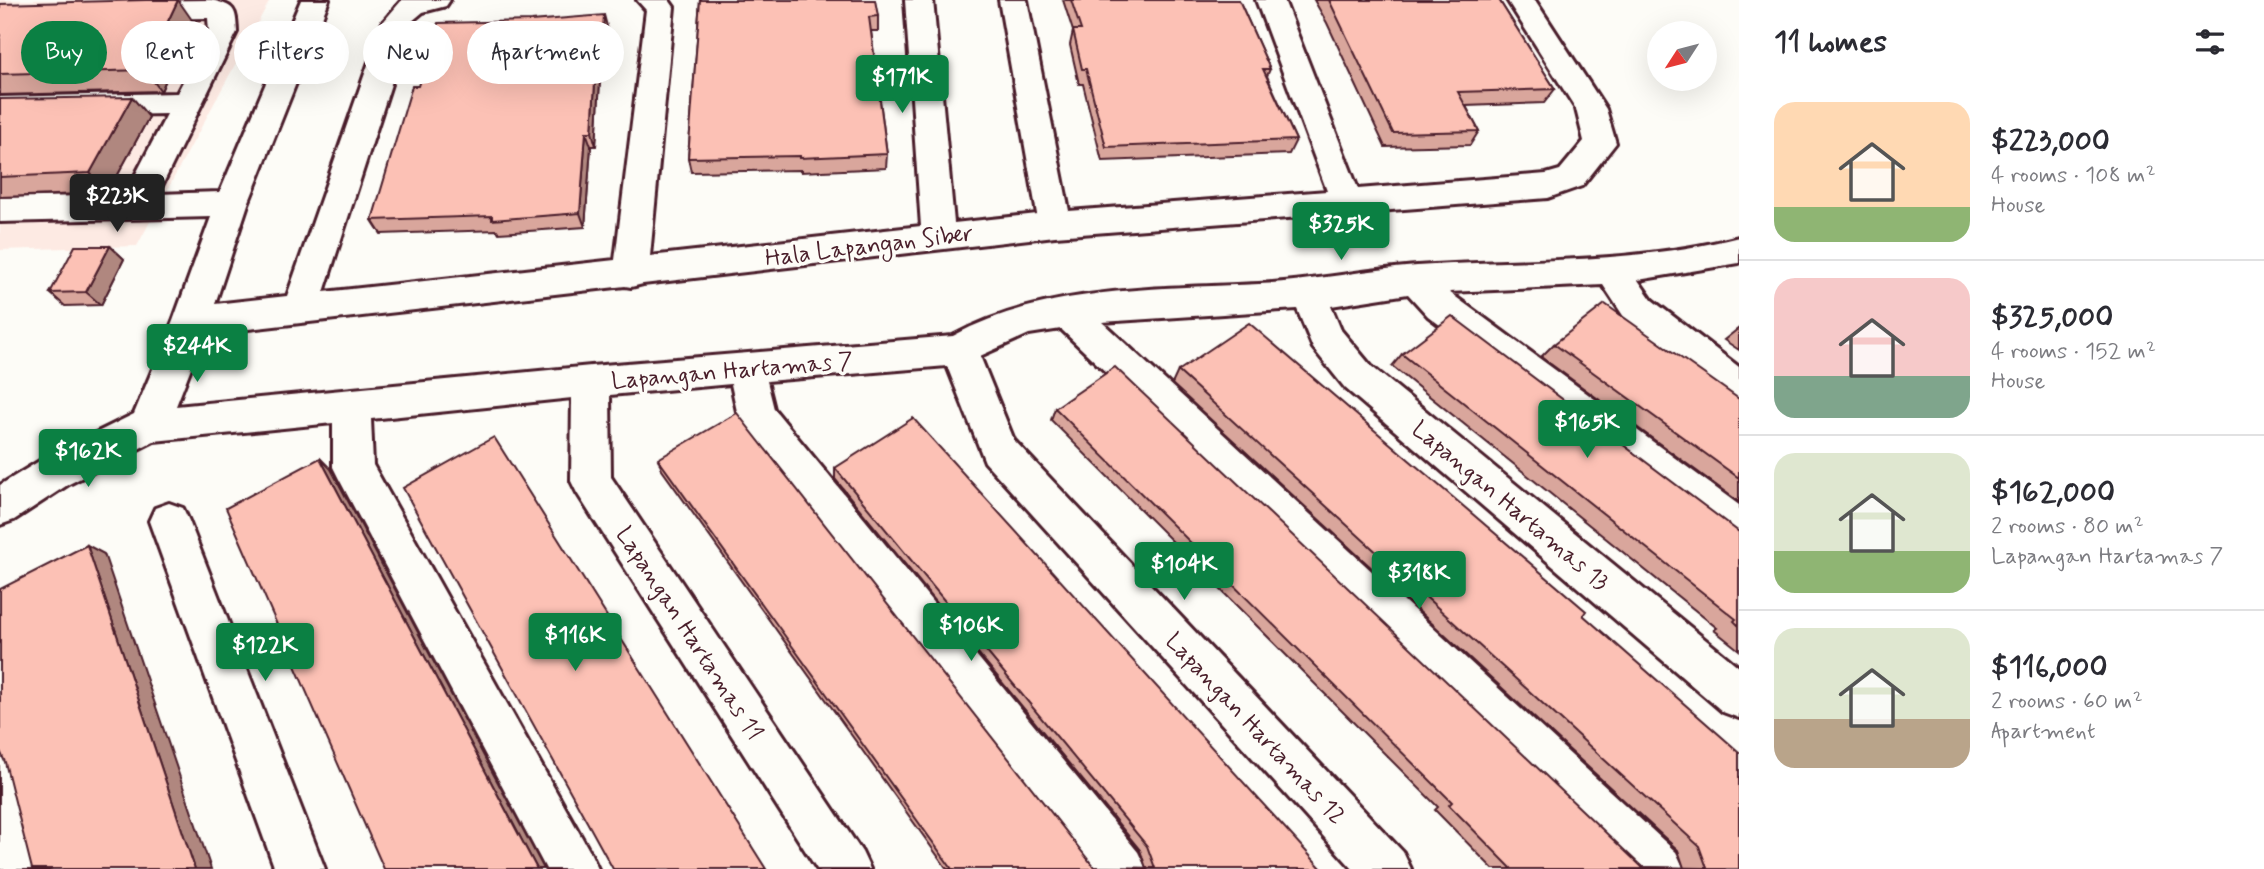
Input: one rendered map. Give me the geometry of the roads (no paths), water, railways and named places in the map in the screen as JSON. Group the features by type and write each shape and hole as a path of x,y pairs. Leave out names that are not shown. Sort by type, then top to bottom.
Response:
{"street":[{"path":"149,425 191,321 232,204 315,0"},
{"path":"301,308 397,22 404,9 436,0"},
{"path":"631,274 660,7 651,0"},
{"path":"919,0 938,236"},
{"path":"1013,0 1055,224"},
{"path":"1270,0 1347,202"},
{"name":"Hala Lapangan Siber","path":"191,321 631,274 1055,224 1548,186 1571,178 1600,144 1591,109 1521,0"},
{"path":"111,10 208,8 222,13 223,32 136,206"},
{"path":"0,107 187,103"},
{"path":"0,210 232,204"},
{"name":"Lapangan Hartamas 7","path":"0,507 55,472 149,425 591,381 959,350 988,334 1026,320 1124,305 1309,295 1415,280 1612,271 1733,257"},
{"path":"1612,271 1640,310 1739,388"},
{"path":"1415,280 1441,306 1739,529"},
{"name":"Lapangan Hartamas 13","path":"1309,295 1326,338 1358,377 1739,695"},
{"path":"1068,313 1471,689 1659,869"},
{"name":"Lapangan Hartamas 12","path":"959,350 999,450 1386,869"},
{"path":"746,370 757,416 1121,869"},
{"name":"Lapangan Hartamas 11","path":"591,381 591,481 845,869"},
{"path":"352,404 353,467 573,869"},
{"path":"169,521 300,869"},
{"path":"0,769 24,869"}]}
